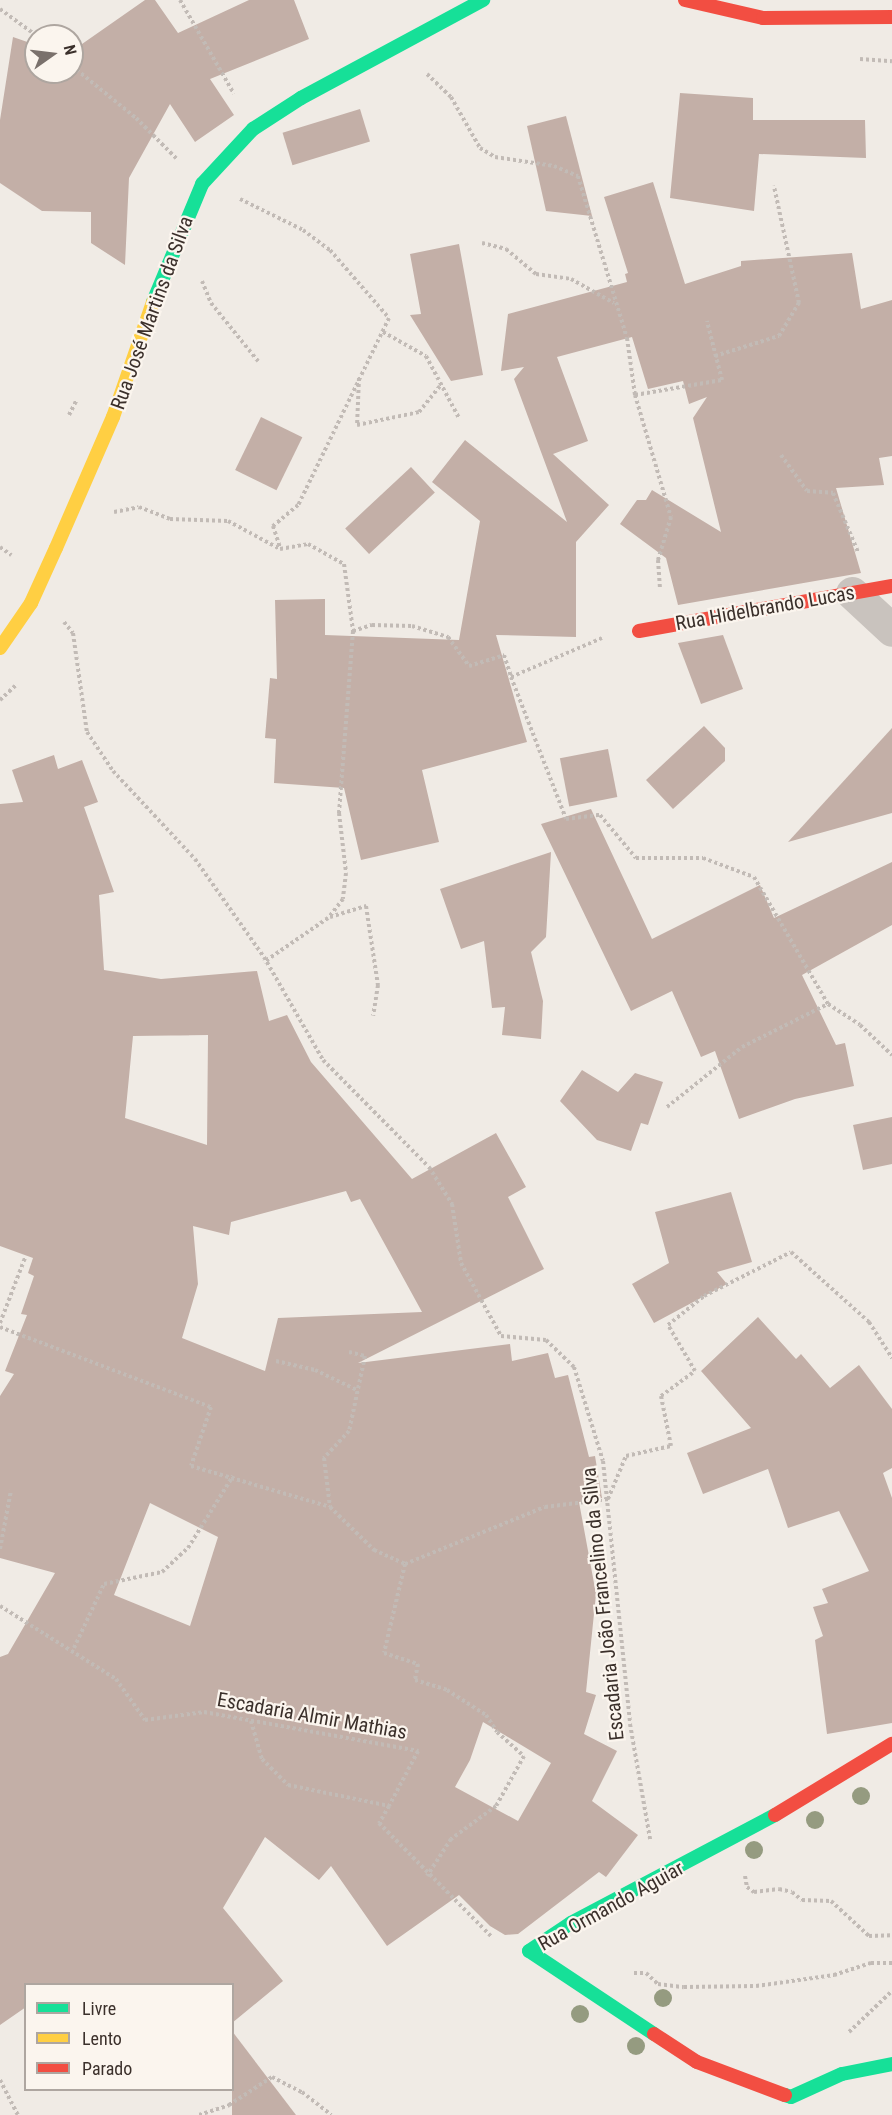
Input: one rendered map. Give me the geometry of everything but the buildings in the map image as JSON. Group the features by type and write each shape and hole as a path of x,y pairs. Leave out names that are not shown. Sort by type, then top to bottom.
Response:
{"street":[{"name":"Rua José Martins da Silva","path":"0,648 32,603 66,526 113,417 166,265 202,184 225,156 253,129 301,98 483,0"},
{"path":"684,0 763,18 892,17"},
{"name":"Rua Hidelbrando Lucas","path":"639,631 892,586"},
{"path":"852,593 892,630"},
{"name":"Rua Ormando Aguiar","path":"892,1744 741,1836 571,1923 529,1952 601,1996 697,2062 789,2106 842,2074 892,2064"}],"path":[{"path":"180,0 253,129"},
{"path":"0,9 24,27"},
{"path":"423,71 451,97 480,148 495,157 554,166 578,176 627,338 635,395 671,517 658,560 662,611 685,621"},
{"path":"84,76 136,118 202,184"},
{"path":"225,156 235,182 229,194 303,230 330,250 389,315 383,332 359,374 298,505 273,526 280,549"},
{"path":"715,356 779,336 799,303 774,186"},
{"path":"482,243 506,249 536,274 571,279 615,304"},
{"path":"200,275 211,303 258,361"},
{"path":"635,395 722,380 707,321"},
{"path":"383,332 426,356 459,418"},
{"path":"359,374 357,425 418,411 440,386"},
{"path":"781,455 807,491 833,493 852,536"},
{"path":"105,514 139,507 170,519 228,521 280,549 308,544 344,564 353,631 339,813 346,873 343,899 328,918"},
{"name":"Escadaria João Francelino da Silva","path":"62,619 73,633 87,732 113,771 195,859 264,957 264,962 323,1060 429,1167 452,1204 461,1263 501,1336 546,1340 573,1367 603,1461 630,1724 657,1878"},
{"path":"353,631 372,625 412,626 448,637 469,666 504,655 566,819 600,815 636,858 703,858 754,877 828,1004 860,1024 892,1055"},
{"path":"512,677 605,636"},
{"path":"264,962 328,918 366,906 378,985 373,1016"},
{"path":"667,1107 742,1047 828,1004"},
{"path":"25,1258 0,1325 211,1407 191,1466 233,1476 330,1507 374,1550 405,1564 545,1507 608,1499 626,1456 671,1446 661,1396 695,1371 668,1325 704,1296 791,1252 869,1322 892,1358"},
{"path":"330,1507 324,1458 349,1431 365,1356 349,1352"},
{"path":"276,1361 315,1370 357,1390"},
{"path":"73,1649 104,1584 162,1572 188,1548 233,1476"},
{"path":"0,1549 11,1491"},
{"path":"405,1564 384,1653 418,1664 415,1680 447,1690 486,1715 497,1732 524,1756 496,1806 451,1839 427,1876"},
{"name":"Escadaria Almir Mathias","path":"0,1606 73,1649 116,1679 145,1720 204,1712 418,1751 389,1806"},
{"path":"251,1721 262,1759 288,1785 389,1806 379,1824 427,1876 490,1937 529,1952"},
{"path":"741,1836 747,1887 754,1892 779,1889 792,1892 802,1900 831,1901 869,1936 892,1935"},
{"path":"601,1996 625,1973 646,1973 658,1984 684,1987 756,1986 834,1975 871,1963 892,1963"},
{"path":"199,2115 229,2105 272,2077 302,2092 332,2115"},
{"path":"0,2080 18,2115"}],"traffic: fast":[{"path":"153,302 202,184 253,129 301,98 483,0"},
{"path":"654,2034 529,1951 571,1923 775,1815"},
{"path":"785,2095 791,2097 842,2074 892,2064"}],"traffic: slow":[{"path":"0,648 31,603 56,548 113,417 153,302"}],"traffic: jam":[{"path":"685,0 763,18 892,17"},
{"path":"639,631 892,586"},
{"path":"775,1815 892,1744"},
{"path":"654,2034 697,2062 785,2095"}]}
